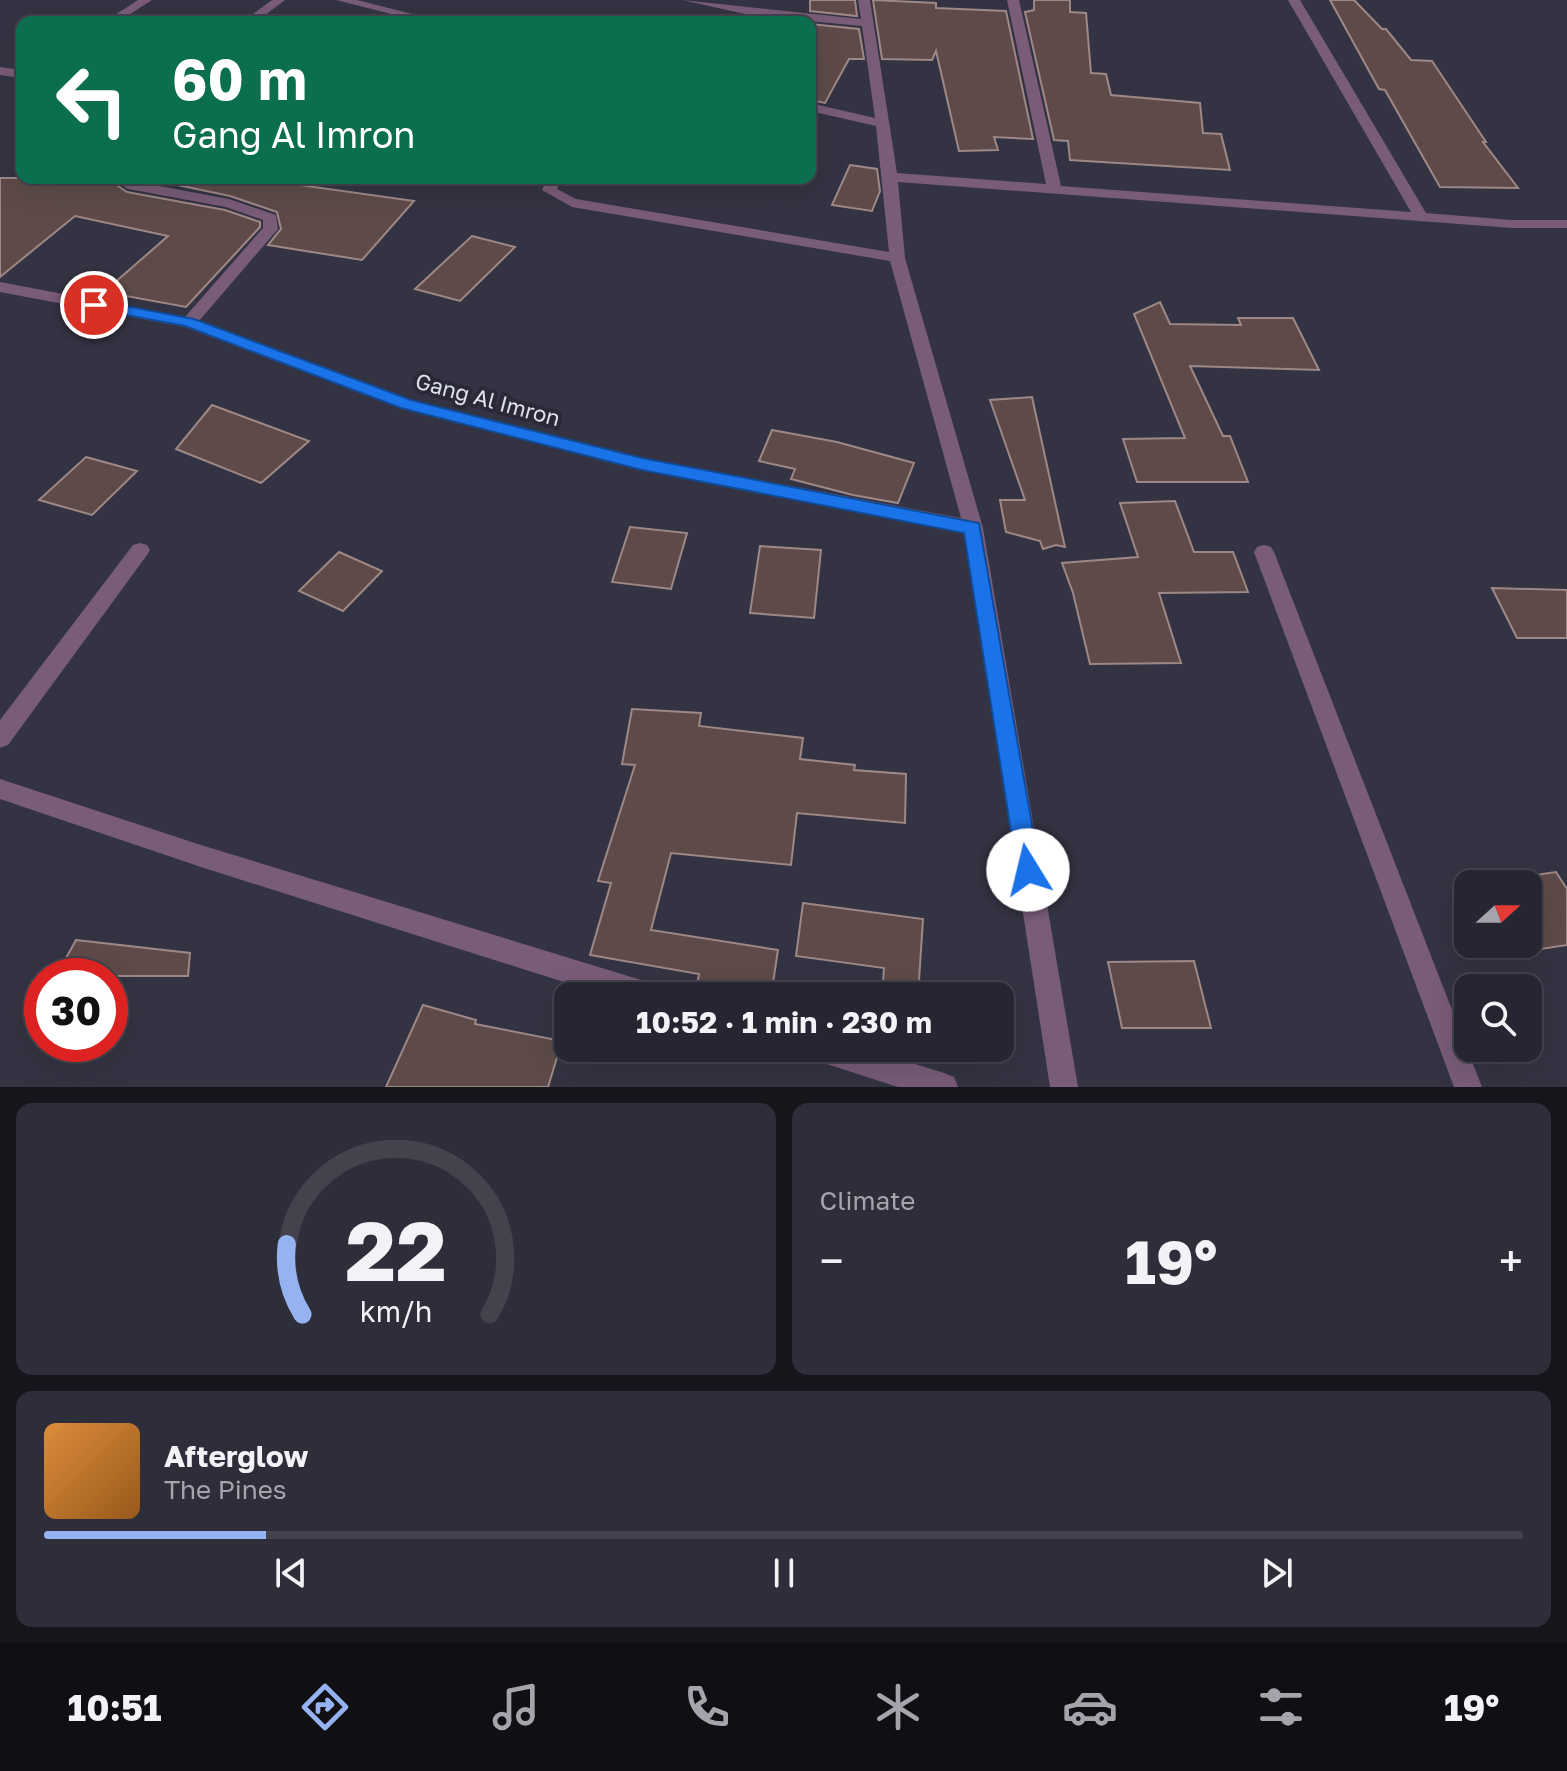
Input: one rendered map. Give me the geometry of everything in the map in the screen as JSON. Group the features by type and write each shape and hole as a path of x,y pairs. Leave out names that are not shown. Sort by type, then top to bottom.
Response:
{"street":[{"path":"120,16 146,0"},
{"path":"256,16 279,0"},
{"path":"342,0 412,16"},
{"path":"688,0 785,16"},
{"path":"864,0 891,177 897,258 973,528 1064,1087"},
{"path":"1013,0 1054,188"},
{"path":"1294,0 1421,217"},
{"path":"816,20 866,23"},
{"path":"816,108 882,123"},
{"path":"891,177 1512,224 1567,224"},
{"path":"129,184 229,203 271,218 270,229 189,323"},
{"path":"552,184 549,190 572,203 897,258"},
{"name":"Gang Al Imron","path":"0,287 189,323 407,404 642,464 973,528"},
{"path":"0,738 140,550"},
{"path":"1264,552 1468,1087"},
{"path":"0,789 216,861 606,982"},
{"path":"863,1062 944,1087"}],"building":[{"path":"810,0 855,0 857,16 810,11"},
{"path":"873,0 936,3 936,8 1006,11 1033,139 994,137 998,150 959,151 936,51 932,60 882,59"},
{"path":"1034,0 1070,0 1070,12 1086,13 1091,73 1106,74 1111,95 1200,103 1203,133 1221,134 1230,170 1070,160 1068,141 1054,140 1025,12 1034,10"},
{"path":"1330,0 1354,0 1382,29 1386,29 1411,60 1432,61 1486,142 1483,142 1518,188 1440,187 1385,90 1379,89"},
{"path":"816,25 859,29 864,59 849,59 825,103 816,101"},
{"path":"850,165 877,169 880,191 872,211 832,205"},
{"path":"0,178 16,178 16,184 119,184 127,192 225,210 260,222 260,227 186,307 104,292 168,236 75,216 0,277"},
{"path":"173,184 301,184 414,201 362,260 268,245 281,229 277,212 230,196"},
{"path":"472,236 515,247 460,301 415,289"},
{"path":"1160,302 1170,324 1241,325 1238,318 1293,318 1319,370 1190,366 1223,436 1230,436 1248,482 1137,482 1123,439 1185,438 1134,314"},
{"path":"1032,397 1065,547 1056,545 1043,549 1040,541 1006,532 1000,500 1025,500 990,400"},
{"path":"212,405 309,441 261,483 176,449"},
{"path":"772,430 837,442 914,463 898,503 853,495 791,479 795,469 759,461"},
{"path":"86,457 137,471 92,515 39,500"},
{"path":"1175,501 1194,552 1233,552 1248,592 1159,593 1181,663 1090,664 1073,593 1062,563 1138,557 1120,503"},
{"path":"630,527 687,533 671,589 612,582"},
{"path":"760,546 821,550 814,618 750,613"},
{"path":"339,552 382,571 343,611 299,591"},
{"path":"1492,588 1567,590 1567,638 1517,638"},
{"path":"632,709 701,713 699,726 803,738 800,759 855,765 854,770 906,774 905,823 797,813 791,865 671,853 651,930 778,950 773,982 698,982 699,974 590,955 611,883 598,881 635,765 622,764"},
{"path":"1556,872 1567,889 1567,945 1542,949 1542,874"},
{"path":"803,903 923,919 919,982 883,982 884,968 796,956"},
{"path":"76,940 190,953 188,976 128,976 128,958 66,958"},
{"path":"1194,961 1211,1028 1122,1028 1108,962"},
{"path":"423,1005 476,1020 475,1024 554,1039 556,1062 548,1087 386,1087"}],"route":[{"path":"94,305 189,323 407,404 642,464 973,528 1028,870"}]}
